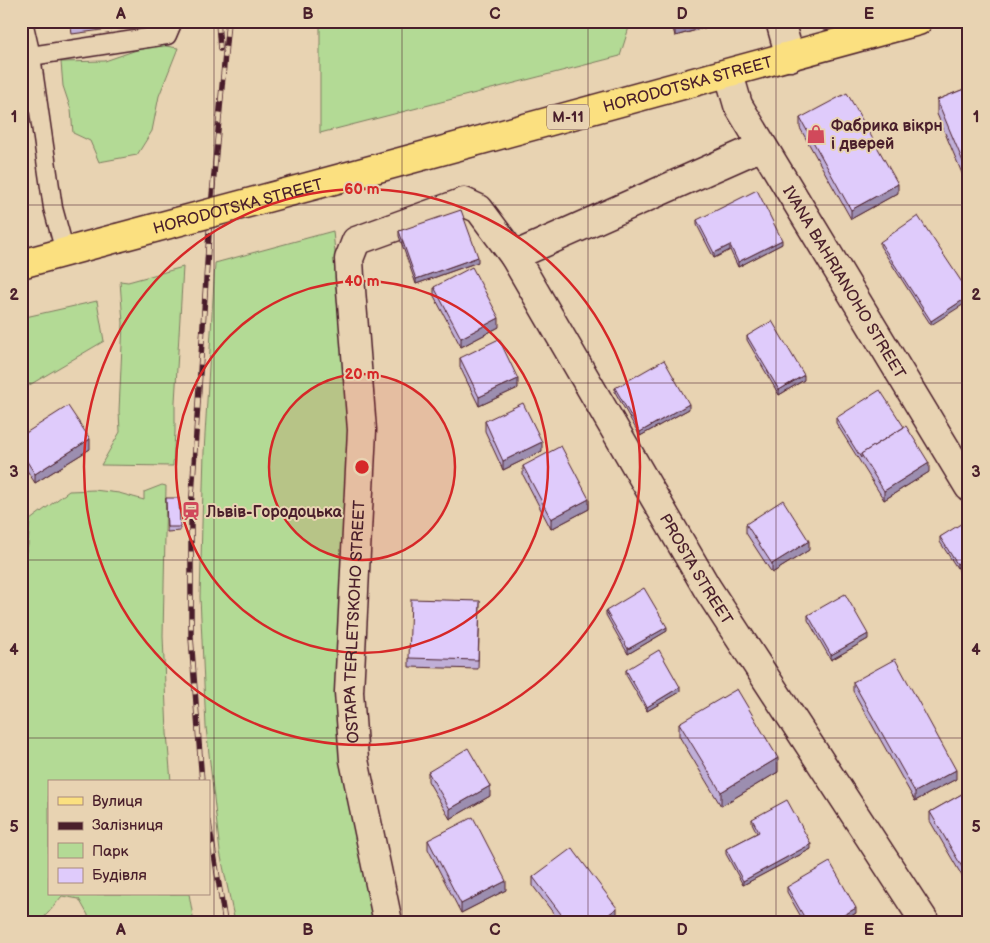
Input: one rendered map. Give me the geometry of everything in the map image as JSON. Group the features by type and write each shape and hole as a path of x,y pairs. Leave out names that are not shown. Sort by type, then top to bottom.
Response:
{"main road":[{"name":"HORODOTSKA STREET","path":"21,264 729,74 918,21"}],"street":[{"path":"780,21 790,57"},
{"name":"IVANA BAHRIANOHO STREET","path":"729,74 738,105 969,487"},
{"path":"514,256 762,146"},
{"name":"OSTAPA TERLETSKOHO STREET","path":"388,922 354,760 349,692 362,430 350,259 356,241 464,202 479,209"},
{"name":"PROSTA STREET","path":"479,209 514,256 707,588 925,922"}],"lane":[{"path":"23,21 31,56 53,208 65,252"},
{"path":"31,56 166,35 173,21"}],"green space":[{"path":"320,21 631,21 620,56 320,133"},
{"path":"154,44 178,48 159,96 152,131 137,155 99,162 90,141 73,133 71,110 63,86 61,62 105,61"},
{"path":"333,231 349,405 344,541 377,922 235,922 220,852 206,727 200,597 204,452 215,263"},
{"path":"183,267 173,466 101,465 120,432 119,411 123,323 120,281 128,282"},
{"path":"97,301 104,341 21,390 21,318"},
{"path":"162,485 166,486 163,636 171,780 48,780 48,896 62,896 40,920 37,922 27,921 21,919 21,569 28,545 30,520 69,491 94,490 119,493 144,500 144,492"},
{"path":"62,896 189,896 194,922 88,922 88,915 79,899"}],"building":[{"path":"673,21 695,21 675,27"},
{"path":"969,87 969,162 964,164 937,100"},
{"path":"847,93 898,184 851,210 800,118"},
{"path":"757,190 782,240 738,262 730,245 714,253 697,220"},
{"path":"461,210 478,257 416,279 399,231"},
{"path":"918,216 969,293 969,296 931,321 880,242"},
{"path":"472,267 499,318 461,338 434,287"},
{"path":"772,321 804,375 779,390 747,336"},
{"path":"499,339 518,379 479,397 460,358"},
{"path":"664,360 689,404 640,432 615,388"},
{"path":"880,390 904,427 861,454 861,458 836,418"},
{"path":"523,403 542,442 503,461 485,421"},
{"path":"68,406 90,439 35,474 21,452 21,436"},
{"path":"906,426 929,463 884,491 861,454"},
{"path":"561,446 589,499 551,519 523,466"},
{"path":"166,498 179,498 180,527 167,527"},
{"path":"783,500 809,541 772,564 746,524"},
{"path":"967,520 969,522 969,556 957,564 940,537"},
{"path":"969,560 969,583 959,566"},
{"path":"644,588 667,627 628,649 606,611"},
{"path":"845,594 868,634 831,655 808,615"},
{"path":"411,599 480,601 478,660 409,658"},
{"path":"659,650 680,687 647,707 626,670"},
{"path":"895,659 956,770 915,792 853,682"},
{"path":"737,689 778,758 721,792 679,723"},
{"path":"969,738 969,749 964,741"},
{"path":"468,748 490,786 450,809 428,772"},
{"path":"969,790 969,879 930,812"},
{"path":"787,800 811,844 743,881 726,849 759,832 752,819"},
{"path":"473,817 506,881 461,904 428,840"},
{"path":"572,848 617,908 599,922 567,922 533,877"},
{"path":"830,862 856,908 832,922 807,922 787,887"}],"railway":[{"path":"218,21 220,49"},
{"path":"202,780 191,637 191,511 210,218 228,21"},
{"path":"210,829 225,922"}],"place":[{"name":"Фабрика вікрн і дверей","path":"816,134"},
{"name":"Львів-Городоцька","path":"191,511"}]}
